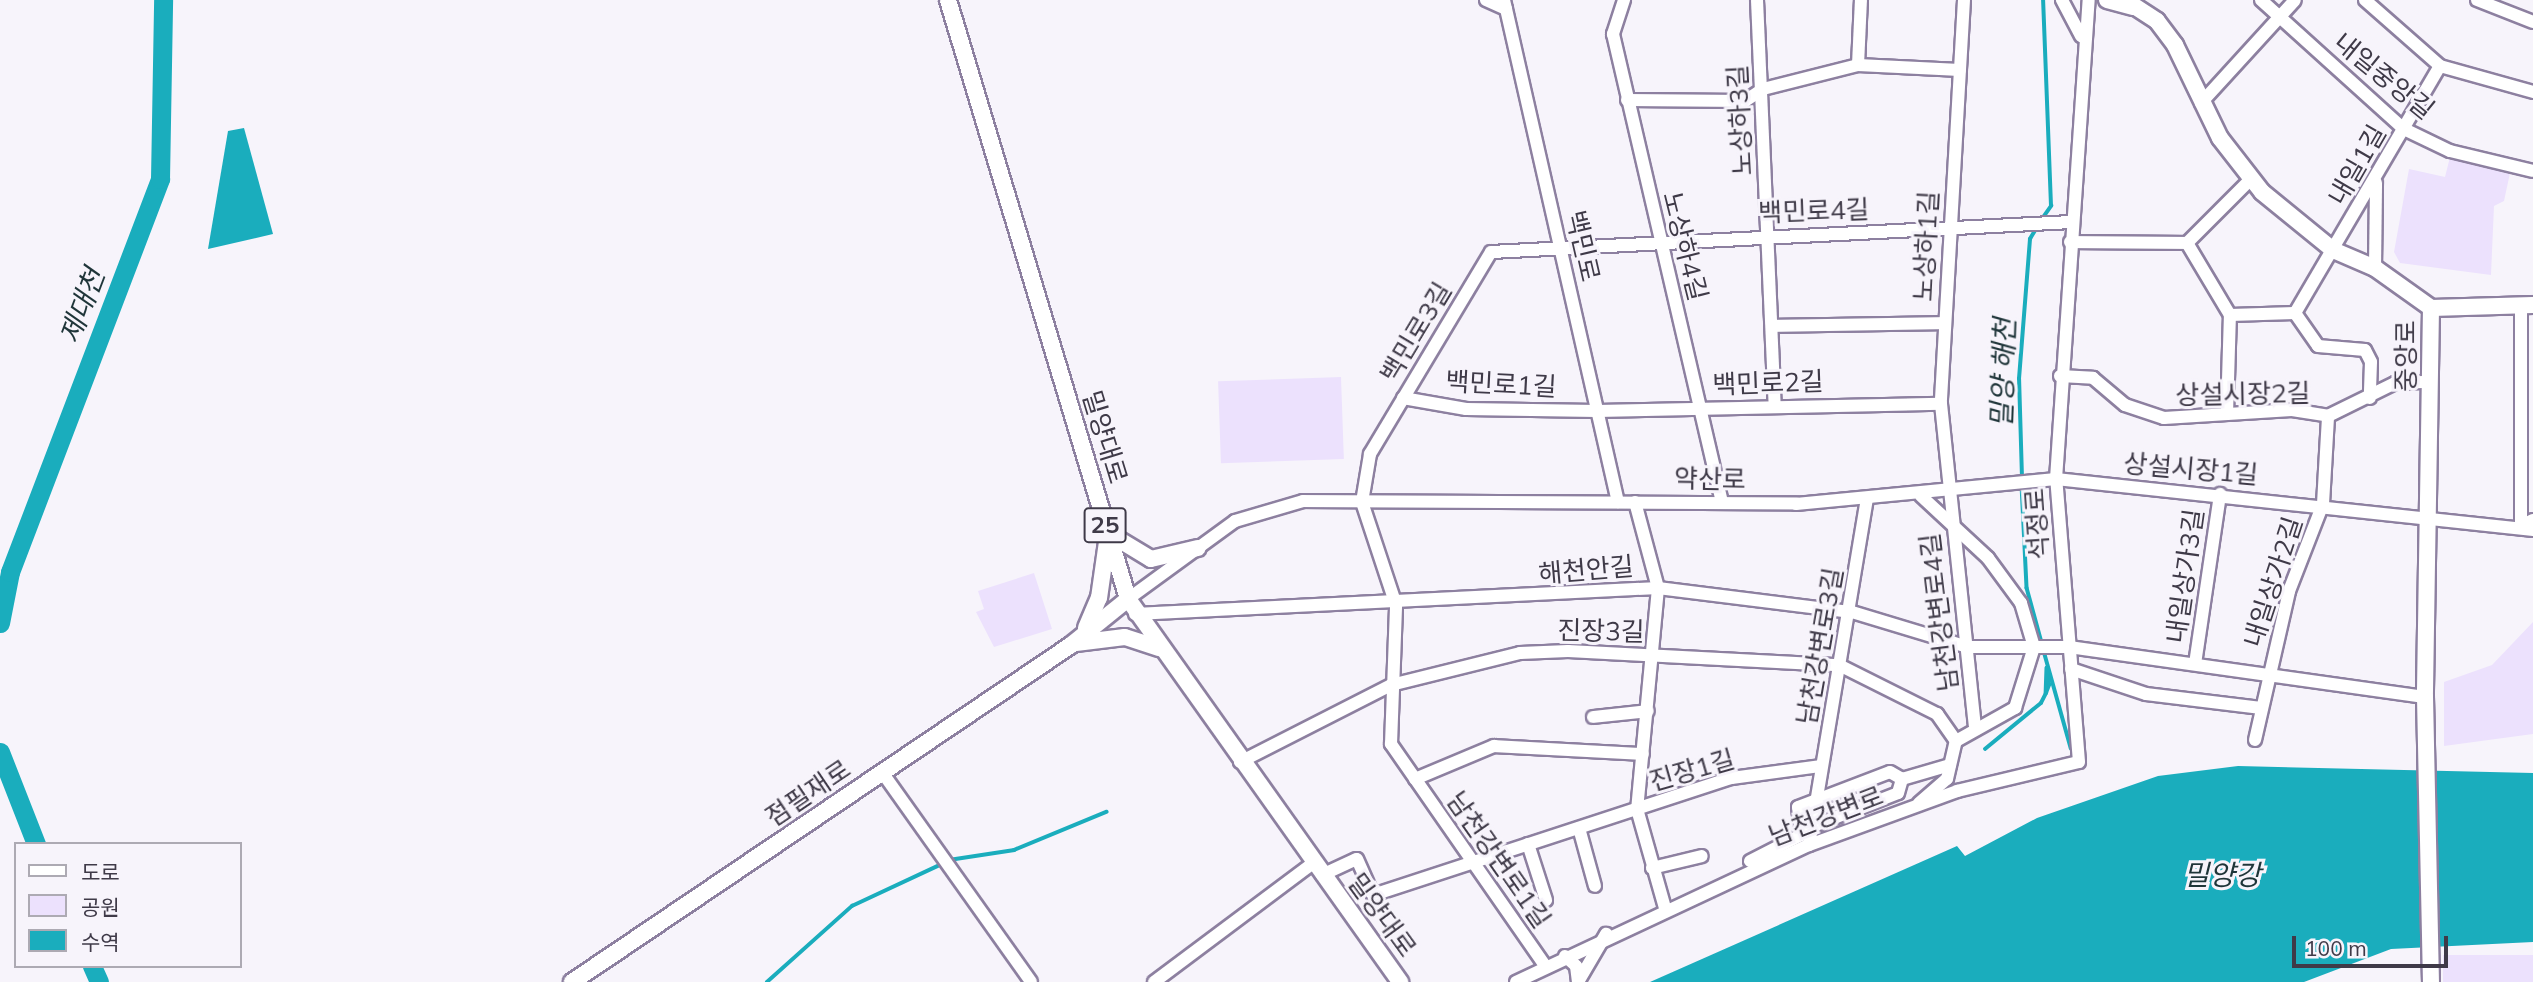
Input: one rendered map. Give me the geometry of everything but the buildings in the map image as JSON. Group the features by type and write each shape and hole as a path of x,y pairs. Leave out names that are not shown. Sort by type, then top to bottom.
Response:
{"main road":[{"name":"밀양대로","path":"948,0 1132,607 1240,762 1400,982"},
{"path":"2107,0 2130,4"},
{"name":"중앙로","path":"2130,4 2175,45 2201,103 2250,180 2333,250 2375,268 2431,308 2425,697 2431,982"},
{"path":"2431,308 2527,305"},
{"name":"약산로","path":"1108,533 1151,559 1198,548"},
{"path":"1076,640 1099,598 1108,533"},
{"name":"점필재로","path":"572,982 1076,640 1132,607"},
{"name":"점필재로","path":"1076,640 1125,636 1159,648"}],"street":[{"path":"1486,0 1505,4"},
{"name":"노상하4길","path":"1624,0 1613,34 1722,503"},
{"name":"노상하3길","path":"1757,0 1775,405"},
{"path":"1858,65 1861,0"},
{"name":"노상하1길","path":"1948,494 1941,404 1964,0"},
{"path":"2083,40 2062,0 2088,0"},
{"name":"석정로","path":"2069,647 2056,479 2070,242 2068,222 2088,0"},
{"name":"내일중앙길","path":"2261,0 2403,129 2450,151 2533,172"},
{"path":"2201,103 2295,0"},
{"path":"2365,0 2440,66 2533,92"},
{"path":"2477,0 2533,22"},
{"name":"백민로","path":"1505,4 1618,502"},
{"path":"1627,100 1745,101 1763,89 1858,65 1959,70"},
{"name":"내일1길","path":"2295,313 2376,182 2440,66"},
{"path":"2070,242 2188,243 2250,180"},
{"path":"2375,268 2376,182"},
{"name":"백민로4길","path":"1559,246 2068,222"},
{"path":"2188,243 2230,316 2227,414"},
{"name":"백민로3길","path":"1362,502 1370,454 1491,252 1559,246"},
{"path":"2527,305 2529,525"},
{"path":"2230,316 2295,313 2318,346 2365,350 2370,398"},
{"path":"1772,326 1945,323"},
{"name":"상설시장2길","path":"2060,376 2093,378 2125,405 2164,418 2292,410 2328,416 2370,398 2395,383 2430,382"},
{"name":"백민로1길","path":"1403,398 1466,408 1597,411"},
{"name":"백민로2길","path":"1597,411 1775,405 1941,404"},
{"path":"2323,504 2328,416"},
{"name":"약산로","path":"1132,607 1198,548 1235,521 1279,503 1722,503 1867,499 1948,494 2056,479"},
{"name":"상설시장1길","path":"2056,479 2529,525"},
{"name":"남천강변로4길","path":"1948,494 1968,647 1975,725"},
{"name":"내일상가3길","path":"2195,664 2220,494"},
{"path":"1916,806 1947,779 1956,741 1975,725 2015,708 2034,647 2021,603 1952,523 1920,496"},
{"name":"남천강변로3길","path":"1809,845 1839,665 1852,612 1867,499"},
{"path":"1362,502 1396,605"},
{"path":"1635,502 1658,588 1654,655 1637,809 1665,908"},
{"name":"내일상가2길","path":"2268,675 2289,592 2323,504"},
{"name":"해천안길","path":"1132,607 1396,605 1658,588 1852,612 1968,647 2069,647"},
{"name":"남천강변로1길","path":"1396,605 1391,685 1391,744 1546,967"},
{"path":"2069,647 2425,697"},
{"name":"남천강변로","path":"1516,982 1606,934 1809,845 1985,784 2079,762 2069,647"},
{"name":"진장3길","path":"1240,762 1391,685 1520,653 1654,655 1839,665 1937,714 1956,741"},
{"path":"2071,668 2147,694 2261,708"},
{"path":"2255,740 2268,675"},
{"path":"1593,717 1648,711"},
{"name":"남천강변로1길","path":"1415,779 1494,746 1643,754"},
{"path":"1815,801 1890,772 1902,779 1950,765"},
{"name":"진장1길","path":"1318,869 1357,859 1373,895 1732,778 1821,766"},
{"path":"882,772 1031,982"},
{"path":"1811,827 1898,793 1902,779"},
{"path":"1947,779 1985,784"},
{"name":"남천강변로3길","path":"1750,861 1801,835 1794,813 1815,801"},
{"path":"1579,828 1595,886"},
{"path":"1528,844 1546,900"},
{"path":"1652,868 1702,856"},
{"path":"1154,982 1318,869"},
{"path":"1578,982 1606,934"},
{"path":"1565,956 1576,966 1578,982"}],"green space":[{"path":"2450,157 2510,173 2504,201 2494,206 2491,275 2400,263 2394,252 2409,169 2445,177"},
{"path":"1341,377 1344,459 1221,463 1218,381"},
{"path":"1034,573 1052,629 994,647 976,612 984,609 978,591"},
{"path":"2533,622 2533,734 2444,746 2444,682 2492,665"},
{"path":"2443,955 2533,955 2533,982 2443,982"}],"water":[{"path":"244,128 273,234 208,249 228,131"},
{"name":"밀양강","path":"2238,766 2533,773 2533,942 2391,949 2304,982 1650,982 1957,846 1965,856 2037,818 2158,776"}],"waterway":[{"name":"제대천","path":"0,623 10,572 160,179 163,0"},
{"name":"밀양 해천","path":"2042,219 2051,206 2043,0"},
{"name":"밀양 해천","path":"2022,478 2019,379 2030,239 2036,229"},
{"name":"밀양 해천","path":"2022,485 2027,588 2042,643"},
{"name":"밀양 해천","path":"2044,651 2071,748"},
{"name":"밀양 해천","path":"1985,749 2041,703 2046,693 2049,685 2047,668 2046,693"},
{"name":"제대천","path":"0,752 35,842"},
{"path":"949,860 1014,850 1106,812"},
{"path":"767,982 852,906 942,864"},
{"name":"제대천","path":"93,968 99,982"}]}
